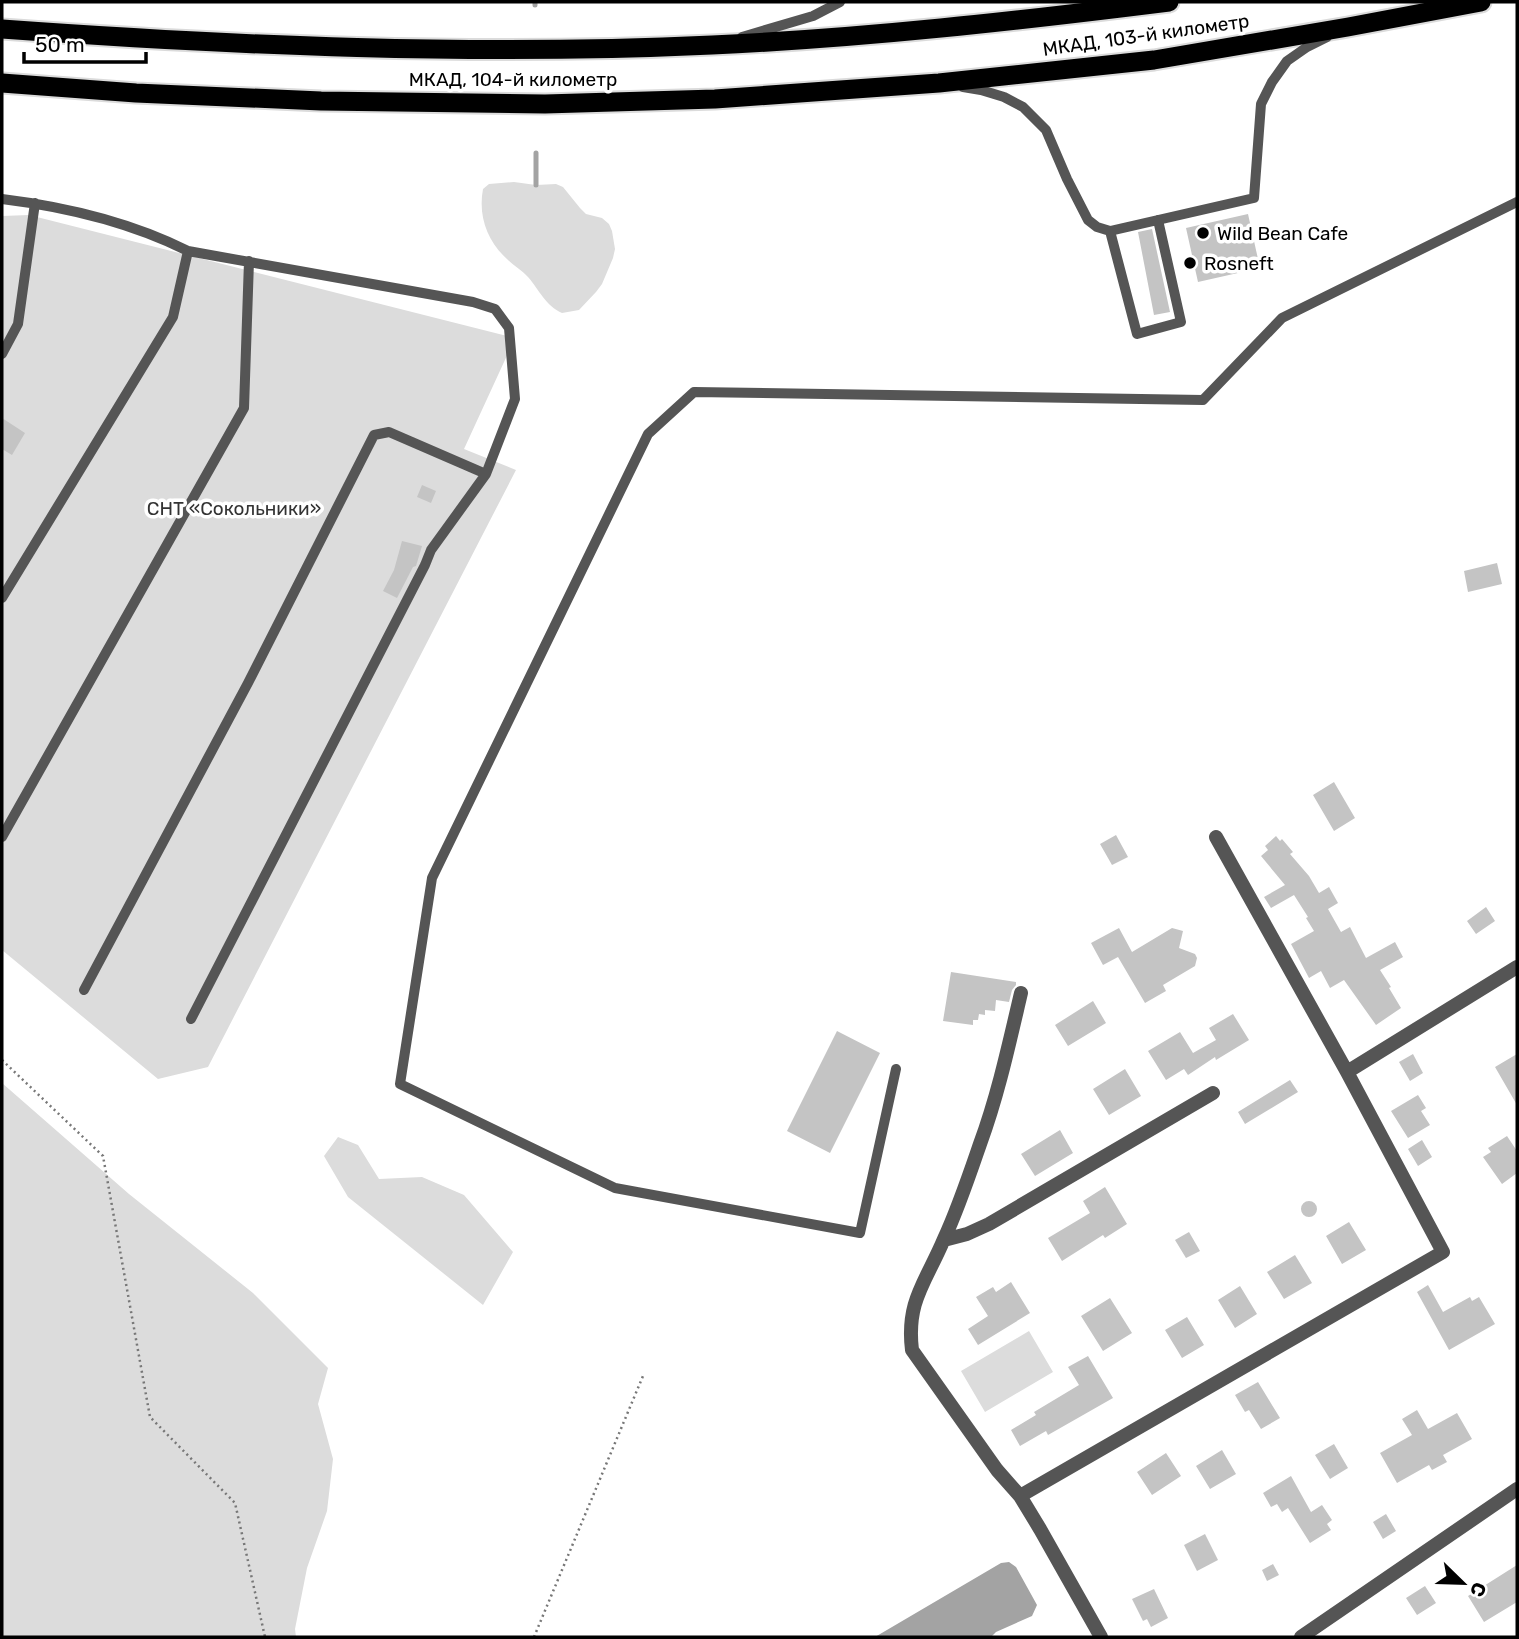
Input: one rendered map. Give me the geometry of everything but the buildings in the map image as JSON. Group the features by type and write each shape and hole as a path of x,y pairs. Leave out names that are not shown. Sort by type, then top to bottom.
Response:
{"highway":[{"name":"МКАД, 103-й километр","path":"1019,21 1169,2"},
{"name":"МКАД, 103-й километр","path":"1024,75 1154,60 1481,2"},
{"name":"МКАД, 104-й километр","path":"2,29 139,39 336,47 545,50 713,45 870,35 1019,21"},
{"name":"МКАД, 104-й километр","path":"2,83 136,93 321,101 545,104 715,99 1024,75"}],"street":[{"path":"1020,1496 1443,1252 1347,1072 1216,837"},
{"path":"1347,1072 1517,967"},
{"path":"1021,993 1004,1067 981,1142 944,1240 926,1274 912,1310 912,1350 997,1469 1020,1496 1101,1637"},
{"path":"944,1240 989,1224 1213,1093"},
{"path":"1301,1637 1517,1489"}],"lane":[{"path":"713,45 813,16 840,2"},
{"path":"939,83 981,90 1004,97 1023,107 1046,130 1088,220 1097,228 1110,231 1254,198 1261,104 1272,82 1287,61 1307,47 1348,27"},
{"path":"2,199 106,218 160,237 188,251 473,302 495,309 509,328 515,399 486,474 431,550 191,1019"},
{"path":"896,1069 860,1233 615,1188 400,1084 432,878 648,434 694,392 1203,400 1282,318 1517,202"},
{"path":"2,354 18,324 35,203"},
{"path":"1110,231 1137,334 1181,322 1158,220"},
{"path":"2,598 173,317 188,251"},
{"path":"2,837 244,408 249,261"},
{"path":"84,990 242,695 374,435 389,432 486,474"}],"path":[{"path":"2,1060 103,1156 150,1417 235,1503 265,1637"},
{"path":"534,1637 643,1376"}],"green space":[{"path":"489,184 556,184 563,187 586,214 602,218 609,224 615,249 613,258 602,284 579,310 562,313 551,306 526,275 500,252 489,236 483,218 483,189"},
{"name":"СНТ «Сокольники»","path":"29,215 515,338 464,449 516,470 208,1067 158,1079 2,950 2,216"},
{"path":"2,1083 129,1194 253,1293 328,1368 318,1404 333,1459 327,1511 307,1568 295,1629 296,1637 2,1637"},
{"path":"338,1137 358,1145 379,1179 422,1177 464,1195 513,1252 483,1305 348,1197 324,1156"},
{"path":"1029,1331 1053,1372 985,1412 961,1371"}],"shaded area":[{"path":"1009,1562 1016,1567 1037,1605 1032,1616 996,1632 991,1637 875,1637 1001,1563"}],"waterway":[{"path":"536,153 536,185"}],"place":[{"name":"Wild Bean Cafe","path":"1203,233"},
{"name":"Rosneft","path":"1190,263"}]}
